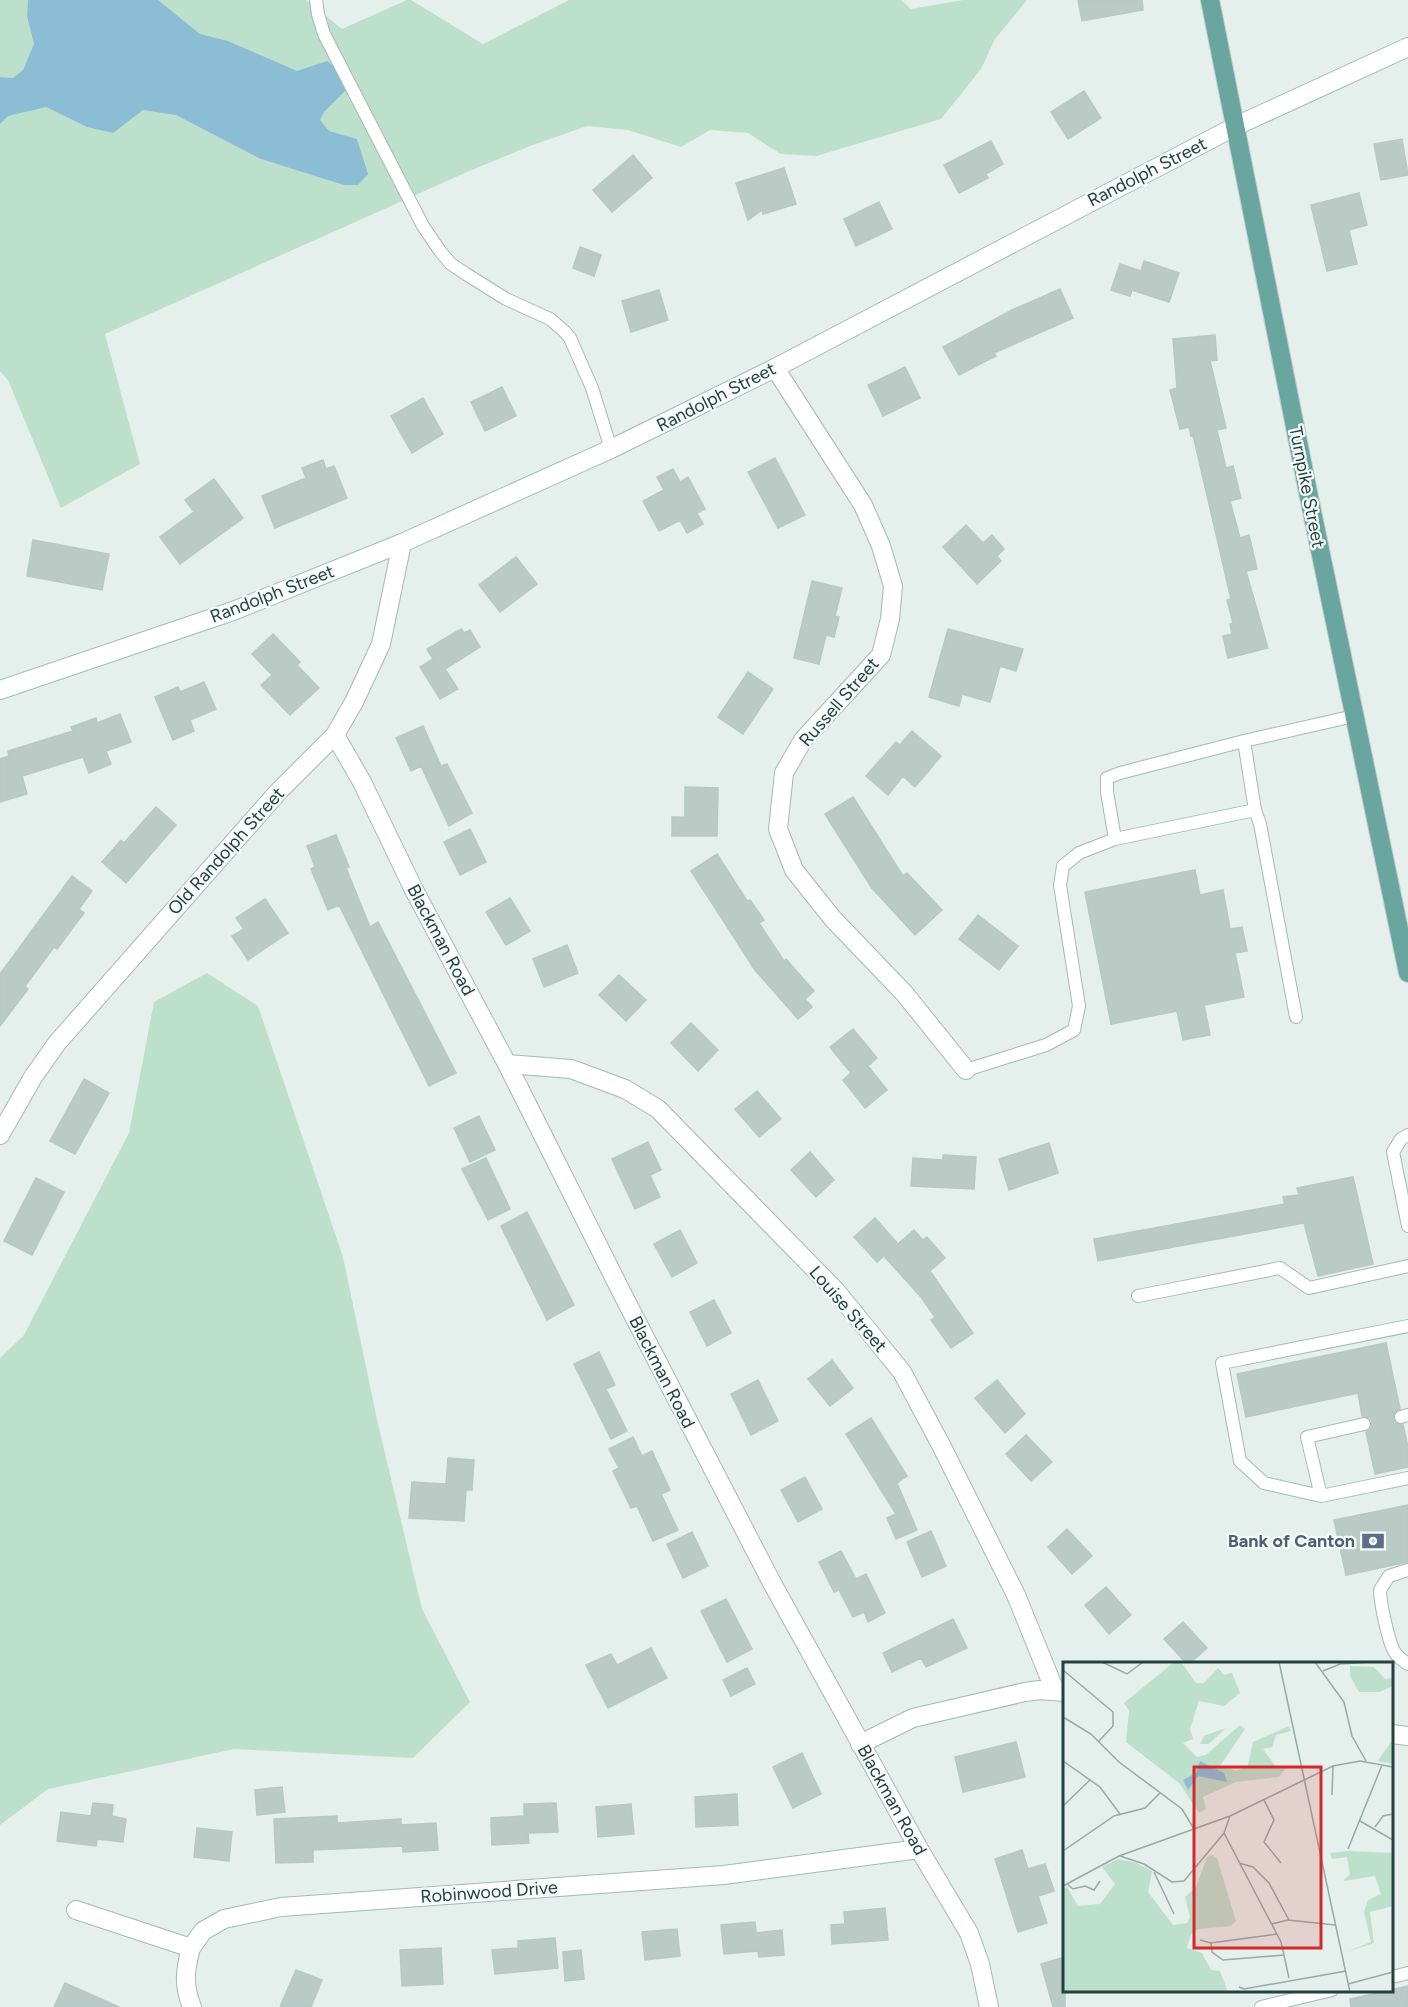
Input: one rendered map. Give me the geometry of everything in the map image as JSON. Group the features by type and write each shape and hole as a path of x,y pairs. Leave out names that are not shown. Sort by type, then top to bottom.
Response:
{"main road":[{"name":"Turnpike Street","path":"1210,0 1310,502 1408,973"}],"street":[{"name":"Randolph Street","path":"0,690 233,611 402,543 611,450 776,368 1236,126 1408,47"},
{"name":"Russell Street","path":"776,368 863,505 881,546 893,586 890,619 881,655 802,740 784,773 778,830 794,870 833,919 904,993 966,1070"},
{"name":"Old Randolph Street","path":"0,1135 33,1077 57,1043 278,792 335,735 354,702 381,644 402,543"},
{"name":"Blackman Road","path":"335,735 362,782 414,890 507,1064 652,1352 772,1583 919,1849 969,1933 980,1964 989,2007"},
{"name":"Louise Street","path":"507,1064 570,1068 625,1089 658,1109 836,1291 902,1372 1017,1595 1060,1692"},
{"path":"860,1744 913,1718 1025,1692 1060,1692"},
{"path":"1393,1734 1408,1736"},
{"name":"Robinwood Drive","path":"191,1948 203,1931 224,1919 281,1907 724,1875 919,1849"},
{"path":"76,1910 191,1948 185,1972 192,2007"}],"lane":[{"path":"316,0 324,34 423,226 451,264 498,295 542,315 564,331 578,355 592,388 611,450"},
{"path":"1115,839 1107,792 1107,778 1244,741 1354,716"},
{"path":"1244,741 1255,810 1260,824 1296,1017"},
{"path":"966,1070 1046,1045 1074,1030 1078,1006 1060,885 1063,866 1079,853 1115,839 1255,810"},
{"path":"1408,1135 1401,1139 1393,1152 1408,1226"},
{"path":"1138,1296 1280,1268 1309,1288 1408,1266"},
{"path":"1408,1326 1222,1363 1240,1461 1264,1483 1321,1496 1408,1478"},
{"path":"1321,1496 1307,1437 1364,1424"},
{"path":"1408,1570 1389,1576 1380,1590 1394,1650 1400,1659 1408,1664"},
{"path":"1393,1977 1408,1973"},
{"path":"1262,2007 1324,1992"}],"green space":[{"path":"0,0 306,0 342,29 411,0 483,44 569,0 901,0 911,9 963,0 1027,0 995,39 981,69 941,119 816,156 781,154 748,133 710,130 681,147 628,130 587,126 467,172 105,334 140,464 61,508 8,380 0,371"},
{"path":"207,973 258,1006 343,1257 378,1424 422,1609 470,1702 413,1758 234,1749 48,1789 0,1825 0,1358 24,1335 129,1133 154,1002"}],"water":[{"path":"28,0 158,0 200,34 228,41 297,71 327,61 340,74 345,91 324,112 320,120 329,131 357,139 368,174 358,185 344,185 261,159 176,115 143,110 113,133 87,127 46,107 8,116 0,124 0,77 13,78 23,70 34,44 27,16"}],"building":[{"path":"1078,0 1142,0 1143,10 1082,21"},
{"path":"1084,91 1101,118 1068,139 1051,112"},
{"path":"1402,139 1408,175 1381,180 1374,144"},
{"path":"991,141 1003,164 986,174 988,178 959,193 944,165"},
{"path":"633,155 652,178 612,212 593,190"},
{"path":"784,168 796,204 763,214 762,210 748,220 736,183"},
{"path":"1359,193 1367,225 1349,230 1357,264 1327,271 1311,205"},
{"path":"879,202 892,229 856,246 844,219"},
{"path":"580,247 601,255 594,276 573,268"},
{"path":"1144,261 1179,273 1169,302 1132,290 1130,296 1111,290 1120,264 1141,271"},
{"path":"1060,289 1073,318 994,353 996,356 959,375 943,347 1012,310"},
{"path":"659,290 668,320 631,332 622,301"},
{"path":"1215,335 1217,360 1210,361 1226,428 1217,430 1226,468 1233,466 1241,498 1230,501 1240,538 1249,535 1257,569 1246,571 1268,648 1228,658 1223,636 1232,634 1230,624 1233,623 1227,600 1231,599 1193,435 1191,436 1189,427 1180,429 1170,390 1177,388 1173,339"},
{"path":"905,367 920,398 883,416 868,385"},
{"path":"502,387 516,416 485,431 471,402"},
{"path":"423,398 443,434 412,453 391,416"},
{"path":"775,458 805,515 778,528 748,472"},
{"path":"323,460 326,469 334,466 347,498 275,528 262,496 306,478 302,468"},
{"path":"673,469 680,482 688,477 705,509 697,513 703,524 687,533 680,520 659,531 643,501 664,490 657,477"},
{"path":"214,479 243,518 180,564 160,537 194,512 185,500"},
{"path":"966,525 983,543 992,535 1004,549 997,556 1001,561 977,584 943,547"},
{"path":"33,540 109,554 102,590 27,576"},
{"path":"516,557 537,584 500,612 479,585"},
{"path":"812,581 842,588 835,616 839,617 834,637 826,635 819,664 794,658"},
{"path":"461,629 464,633 470,630 480,647 445,669 458,689 440,699 420,667 433,659 427,649"},
{"path":"948,629 1023,649 1016,671 1000,666 990,702 962,694 959,706 929,697"},
{"path":"273,634 300,662 297,665 319,688 290,715 261,685 272,675 252,654"},
{"path":"748,672 773,689 743,734 718,717"},
{"path":"204,682 216,709 190,720 194,731 173,740 155,697 178,687 180,692"},
{"path":"120,714 131,742 106,751 111,764 89,773 83,757 22,776 27,794 0,802 0,759 9,756 8,751 73,731 71,727 96,718 97,723"},
{"path":"423,726 441,766 447,764 472,813 449,826 421,766 411,771 396,738"},
{"path":"912,731 941,756 915,787 903,776 888,795 866,776 896,742 900,745"},
{"path":"685,787 718,788 717,836 672,836 672,817 685,817"},
{"path":"853,797 903,876 907,873 942,910 915,935 871,887 825,814"},
{"path":"156,807 176,825 126,883 102,862 121,840 124,843"},
{"path":"470,829 486,862 460,875 444,842"},
{"path":"336,835 349,867 346,868 370,927 378,922 456,1073 429,1086 339,905 328,910 311,869 315,867 307,846"},
{"path":"717,854 747,901 750,900 764,920 759,923 784,961 786,959 814,991 805,999 812,1007 798,1019 755,970 691,871"},
{"path":"1195,870 1200,895 1223,890 1230,929 1242,927 1247,951 1235,953 1244,997 1204,1005 1210,1035 1183,1040 1177,1011 1111,1024 1085,892"},
{"path":"72,876 92,891 79,909 84,913 57,949 54,947 25,986 28,989 0,1026 0,974"},
{"path":"510,898 530,931 506,945 486,912"},
{"path":"265,899 288,933 248,960 232,936 244,929 236,918"},
{"path":"978,915 1018,946 999,970 959,939"},
{"path":"567,945 578,973 544,987 533,959"},
{"path":"619,975 646,1000 626,1021 599,995"},
{"path":"691,1023 718,1050 698,1071 671,1043"},
{"path":"853,1029 877,1058 868,1066 887,1090 865,1108 843,1080 851,1073 830,1047"},
{"path":"84,1079 109,1093 75,1154 50,1141"},
{"path":"757,1091 781,1119 759,1137 735,1109"},
{"path":"479,1116 495,1150 470,1162 454,1128"},
{"path":"648,1142 661,1170 650,1175 660,1197 635,1209 612,1159"},
{"path":"1049,1143 1058,1173 1009,1190 999,1159"},
{"path":"810,1152 834,1180 816,1197 791,1170"},
{"path":"943,1155 976,1157 974,1189 911,1186 913,1158 943,1160"},
{"path":"486,1158 510,1209 488,1220 462,1169"},
{"path":"1353,1177 1373,1264 1318,1276 1304,1223 1098,1261 1094,1239 1285,1204 1283,1197 1299,1195 1297,1188"},
{"path":"36,1178 64,1192 32,1255 4,1241"},
{"path":"527,1212 574,1305 547,1320 501,1226"},
{"path":"875,1218 898,1244 914,1230 923,1240 927,1237 945,1258 930,1271 973,1333 951,1348 931,1320 935,1317 921,1297 884,1256 877,1262 854,1237"},
{"path":"680,1230 697,1263 672,1277 654,1244"},
{"path":"714,1300 731,1333 707,1346 690,1312"},
{"path":"1386,1343 1400,1409 1395,1412 1393,1419 1396,1423 1403,1425 1408,1447 1408,1467 1375,1474 1366,1432 1370,1430 1372,1423 1370,1418 1362,1416 1358,1393 1246,1417 1237,1374"},
{"path":"599,1352 615,1385 606,1389 627,1431 611,1439 574,1364"},
{"path":"832,1360 853,1388 830,1406 808,1379"},
{"path":"758,1380 778,1421 751,1435 731,1394"},
{"path":"997,1380 1025,1414 1005,1433 975,1398"},
{"path":"871,1418 907,1476 897,1483 917,1530 896,1539 887,1518 896,1514 846,1434"},
{"path":"1026,1435 1052,1462 1031,1481 1006,1454"},
{"path":"633,1437 642,1456 652,1451 670,1490 661,1494 678,1530 653,1541 637,1506 631,1508 613,1471 619,1468 609,1449"},
{"path":"448,1458 474,1460 472,1490 466,1490 464,1521 409,1518 412,1482 446,1484"},
{"path":"805,1477 822,1509 798,1522 781,1490"},
{"name":"Bank of Canton","path":"1408,1505 1408,1562 1346,1575 1334,1520"},
{"path":"1067,1529 1092,1556 1072,1574 1048,1547"},
{"path":"931,1531 946,1566 922,1577 907,1542"},
{"path":"692,1532 708,1566 683,1578 667,1544"},
{"path":"841,1551 856,1579 866,1574 885,1613 868,1622 864,1612 853,1617 839,1590 834,1592 819,1562"},
{"path":"1106,1587 1131,1615 1109,1634 1085,1605"},
{"path":"726,1599 752,1649 727,1662 701,1611"},
{"path":"953,1619 967,1648 926,1667 921,1658 892,1672 883,1653"},
{"path":"1183,1622 1207,1648 1191,1662 1185,1662 1164,1639"},
{"path":"651,1648 667,1678 608,1708 586,1665 611,1654 617,1665"},
{"path":"747,1668 755,1684 731,1696 723,1680"},
{"path":"1016,1742 1025,1777 963,1792 955,1757"},
{"path":"802,1753 821,1794 793,1808 773,1767"},
{"path":"282,1787 285,1812 257,1815 255,1790"},
{"path":"737,1794 738,1825 696,1827 695,1797"},
{"path":"93,1803 113,1805 112,1816 126,1819 123,1842 97,1839 96,1846 57,1841 61,1812 91,1816"},
{"path":"556,1803 558,1832 528,1833 529,1843 492,1845 491,1818 524,1816 524,1804"},
{"path":"631,1804 634,1834 598,1837 596,1807"},
{"path":"337,1816 337,1823 401,1819 401,1825 436,1823 438,1850 403,1852 402,1846 313,1850 313,1862 276,1863 274,1819"},
{"path":"197,1828 232,1832 229,1861 194,1857"},
{"path":"1022,1850 1028,1869 1045,1864 1054,1891 1038,1896 1047,1923 1018,1932 995,1859"},
{"path":"885,1908 888,1940 832,1944 831,1925 845,1924 844,1912"},
{"path":"755,1922 756,1933 782,1930 784,1955 759,1957 758,1951 724,1954 721,1925"},
{"path":"677,1929 680,1956 645,1960 642,1932"},
{"path":"555,1938 558,1968 495,1974 492,1950 518,1948 518,1941"},
{"path":"441,1948 443,1984 402,1986 400,1950"},
{"path":"581,1950 584,1979 565,1981 563,1952"},
{"path":"1063,1958 1065,2007 1053,2007 1041,1964"},
{"path":"296,1970 322,1980 311,2007 280,2007"},
{"path":"65,1983 119,2007 54,2007"},
{"path":"1408,1986 1408,2007 1351,2007 1350,1999 1381,1992 1393,1992 1393,1989"}],"place":[{"name":"Bank of Canton","path":"1373,1541"}]}
